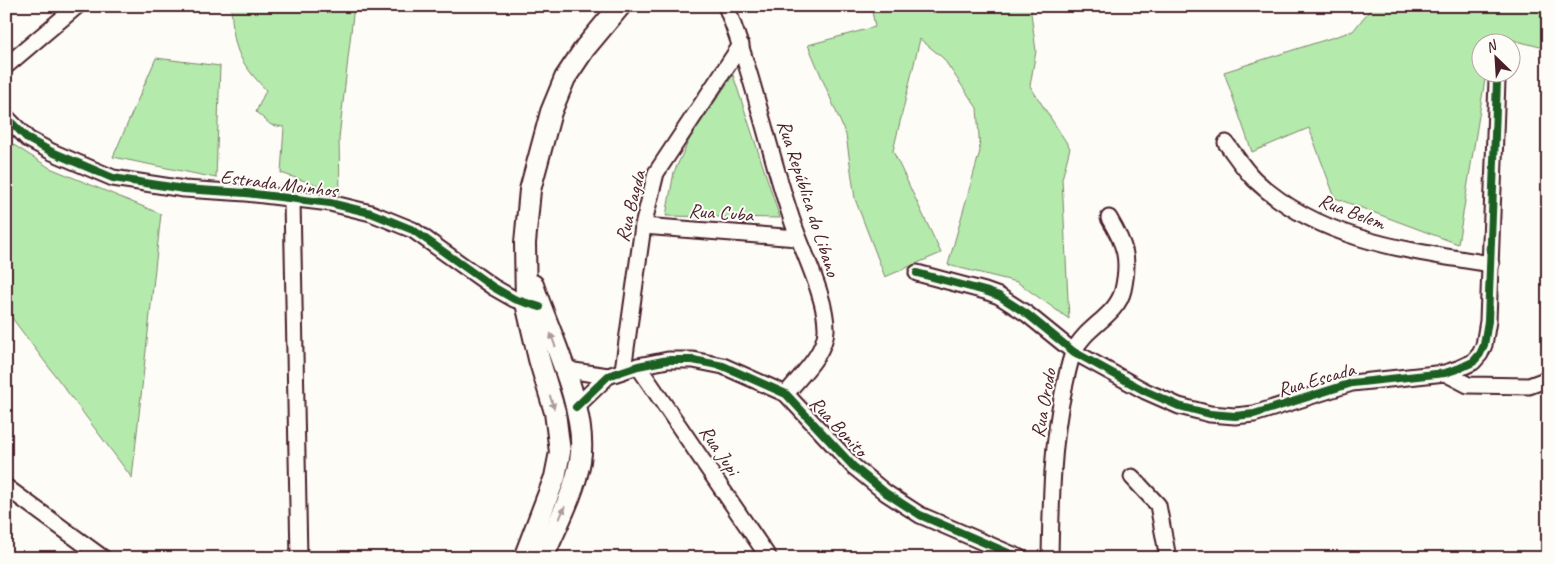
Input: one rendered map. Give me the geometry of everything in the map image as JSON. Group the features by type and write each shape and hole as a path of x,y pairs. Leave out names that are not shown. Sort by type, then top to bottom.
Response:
{"main road":[{"path":"524,558 555,477 560,452 555,412 539,359 527,269 525,243 530,190 551,112 565,78 585,48 620,6"},
{"path":"533,305 562,365 576,407 580,433 580,460 568,501 543,558"}],"street":[{"path":"6,66 77,6"},
{"name":"Rua República do Libano","path":"726,6 741,45 797,238 818,291 826,330 824,342 786,394"},
{"name":"Rua Bagda","path":"623,370 643,226 656,173 741,45"},
{"name":"Rua Escada","path":"917,273 999,296 1028,314 1074,352 1145,391 1179,406 1210,414 1235,416 1254,414 1352,383 1445,373 1473,362 1484,345 1491,264 1497,82"},
{"name":"Estrada Moinhos","path":"6,117 28,139 52,152 112,178 184,190 246,193 292,200 330,203 371,213 413,230 493,287 533,305"},
{"name":"Rua Belem","path":"1226,144 1254,179 1282,201 1326,225 1374,243 1491,264"},
{"path":"292,200 299,558"},
{"name":"Rua Orodo","path":"1050,558 1051,494 1059,412 1074,352 1085,335 1118,303 1122,292 1127,256 1123,243 1109,218"},
{"name":"Rua Cuba","path":"643,226 797,238"},
{"name":"Rua Bonito","path":"608,376 623,370 668,360 693,360 723,366 786,394 852,466 886,493 920,515 1020,558"},
{"path":"562,365 574,371 608,376"},
{"name":"Rua Jupi","path":"638,366 769,558"},
{"path":"1445,373 1468,385 1529,386 1548,379"},
{"path":"576,407 608,376"},
{"path":"1132,477 1158,505 1168,558"},
{"path":"6,487 101,556"}],"green space":[{"path":"231,6 354,6 339,138 340,193 281,173 284,127 271,125 256,112 266,90 248,69 238,52 235,43"},
{"path":"871,6 1033,6 1031,13 1036,51 1030,86 1070,148 1062,179 1069,319 1017,282 948,265 980,151 977,108 943,58 920,39 893,151 941,253 885,277 855,199 846,135 808,45 875,27"},
{"path":"1373,6 1548,6 1548,49 1522,42 1522,32 1472,32 1472,82 1485,82 1458,244 1335,198 1309,128 1252,152 1224,72 1353,31"},
{"path":"156,58 220,66 216,178 113,157"},
{"path":"733,75 780,218 666,216 674,172 690,138"},
{"path":"6,140 50,168 161,214 132,478 6,310"}],"cycle path":[{"path":"917,273 999,296 1027,314 1074,352 1145,391 1179,406 1210,414 1235,416 1254,414 1352,383 1445,373 1473,362 1480,354 1484,345 1488,321 1497,82"},
{"path":"6,117 28,139 52,152 113,178 184,189 246,193 330,203 371,213 413,230 493,287 514,299 540,307"},
{"path":"576,407 608,376 638,366 668,360 693,360 723,366 786,394 853,466 886,493 920,515 1020,558"}]}
